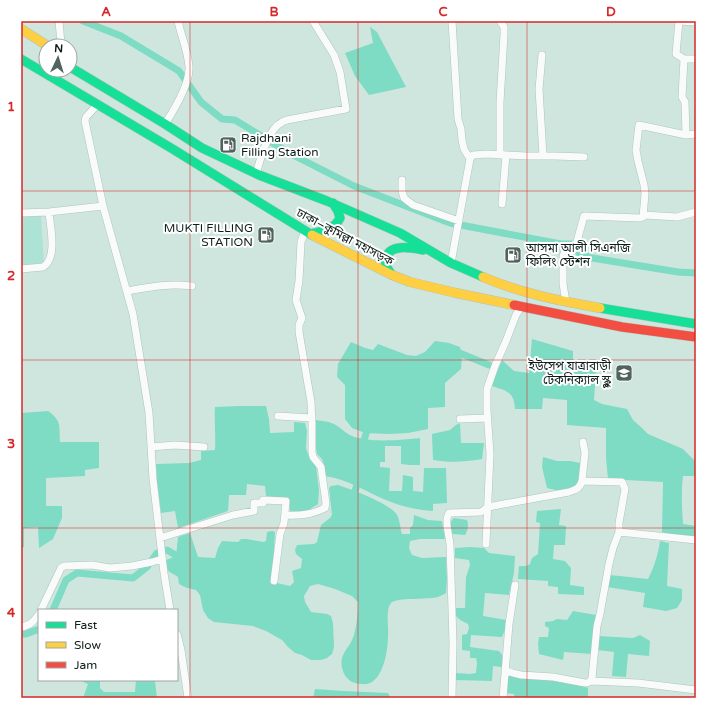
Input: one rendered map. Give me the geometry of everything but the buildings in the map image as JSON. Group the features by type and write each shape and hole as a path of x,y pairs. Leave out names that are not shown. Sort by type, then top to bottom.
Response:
{"highway":[{"path":"21,29 38,40"},
{"path":"21,38 38,48"},
{"name":"ঢাকা–কুমিল্লা মহাসড়ক","path":"21,59 171,148 307,232 392,275 410,282 522,306 622,326 696,337"},
{"path":"78,65 165,124"},
{"name":"ঢাকা–কুমিল্লা মহাসড়ক","path":"78,72 202,148 256,174 333,203 400,233 451,263 488,279 528,293 566,302 696,324"},
{"path":"307,232 326,231 337,225 340,218 333,203"},
{"path":"392,275 386,267 385,262 389,251 403,248 431,251"}],"street":[{"path":"59,21 60,38"},
{"path":"165,124 175,108 188,76 189,67 186,50 178,21"},
{"path":"256,174 263,151 273,130 280,123 287,120 346,109 340,72 334,55 313,21"},
{"path":"452,21 458,118 462,129 464,148 470,159"},
{"path":"500,21 504,27 500,102 503,155 502,204"},
{"path":"696,22 680,21 676,54 684,59 696,59"},
{"path":"542,55 539,89 543,156"},
{"path":"684,59 682,98 686,102 686,135"},
{"path":"97,105 86,117 85,121 103,206 133,314 141,359 149,413 162,559 170,609"},
{"path":"644,215 644,185 636,150 639,125 686,135 696,134"},
{"path":"451,263 470,159 473,155 584,157"},
{"path":"402,180 402,191 404,198 413,205 459,221"},
{"path":"21,213 49,212 103,206"},
{"path":"21,269 43,267 49,260 52,251 52,242 49,212"},
{"path":"566,302 563,284 563,256 565,251 573,247 584,216 640,218 644,215 677,216 696,212"},
{"path":"285,515 295,516 318,512 325,508 326,503 321,467 313,457 312,452 312,418 310,396 299,332 299,325 302,318 296,300 299,281 301,242 307,232"},
{"path":"127,291 165,284 192,286"},
{"path":"486,544 490,454 487,418 487,389 490,376 516,315 522,306"},
{"path":"278,416 312,418"},
{"path":"460,419 487,418"},
{"path":"452,698 454,643 450,544 447,525 447,518 449,514 481,512 488,507 569,492 577,489 581,485 582,481 585,452 583,442"},
{"path":"152,447 175,445 204,447"},
{"path":"582,481 622,482 625,489 619,522 619,532 609,564 600,614 596,626 591,681"},
{"path":"160,538 233,515 254,511 254,503 263,504 263,500 286,501 274,581"},
{"path":"619,532 696,540"},
{"path":"41,609 61,568 64,566 92,565 110,568 132,566 162,559"},
{"path":"504,698 509,624 515,585"},
{"path":"21,628 32,623 38,615"},
{"path":"178,637 182,650 188,698"},
{"path":"505,671 521,675 562,678 585,683 589,683 591,681 638,683 696,690"}],"shaded area":[{"path":"370,27 377,32 406,87 369,95 355,76 345,53 373,43"},
{"path":"41,216 44,263 21,265 21,217"},
{"path":"532,339 573,351 573,367 596,369 594,400 602,404 627,409 633,420 648,434 683,449 696,462 696,476 683,476 682,494 683,524 696,526 696,537 677,536 662,532 663,482 608,479 606,428 567,425 567,400 543,398 542,409 515,409 511,395 492,386 502,360 514,371 529,373"},
{"path":"435,341 449,343 460,347 462,355 461,369 445,383 445,407 428,408 428,429 408,433 389,434 365,433 352,428 345,419 345,385 337,377 338,364 351,342 373,350 378,344 407,355 416,356 425,352"},
{"path":"266,406 270,433 294,432 294,422 305,423 307,431 306,448 309,457 316,466 319,490 318,504 307,511 290,511 289,499 266,496 265,486 247,484 246,495 229,495 228,511 178,528 175,511 161,513 156,464 189,463 201,460 201,451 215,450 215,407"},
{"path":"48,411 58,421 60,442 99,442 99,468 85,470 85,476 46,478 46,506 62,506 62,518 53,539 39,548 38,527 24,528 24,547 21,548 21,413"},
{"path":"316,420 332,423 349,435 367,440 404,440 420,438 420,465 401,464 401,446 385,446 385,462 380,462 380,467 390,468 389,491 402,491 403,475 413,477 413,491 423,492 424,468 446,468 447,503 433,504 433,511 412,508 383,499 351,483 325,476 325,468 322,459 317,454 316,448"},
{"path":"460,423 461,443 484,443 482,459 457,462 433,460 432,434 450,430"},
{"path":"543,457 557,461 580,463 578,486 563,490 547,488 542,467"},
{"path":"338,485 370,497 387,506 397,515 402,534 410,534 410,528 413,525 414,515 428,520 442,521 445,539 420,539 410,541 409,548 412,555 422,558 446,557 446,593 434,598 406,599 391,603 388,610 388,642 382,669 375,680 367,684 355,683 349,680 344,673 342,665 343,656 352,640 357,623 358,602 352,596 318,584 310,586 304,596 305,602 311,612 331,616 333,623 334,647 332,654 327,658 321,660 311,660 295,653 282,640 266,631 253,626 214,622 208,618 203,610 200,595 196,590 179,584 178,577 169,571 166,564 166,560 176,556 178,537 190,533 198,557 215,558 222,541 238,542 241,539 247,539 263,542 266,541 267,532 272,531 275,532 272,583 290,586 294,582 292,571 301,568 302,559 296,554 295,550 297,545 314,544 317,542 321,525 332,515 329,488 331,486"},
{"path":"561,509 559,525 566,526 565,545 554,545 553,559 565,561 571,568 570,585 584,587 584,595 558,594 558,587 548,586 548,581 518,579 519,566 526,566 530,564 532,558 538,554 540,523 536,522 537,511"},
{"path":"454,518 467,520 468,528 465,535 451,533 450,527"},
{"path":"660,541 669,543 667,586 682,589 682,600 677,608 666,611 643,607 645,593 607,587 610,575 648,579 656,561"},
{"path":"455,548 484,548 489,553 515,556 514,573 509,595 485,593 483,616 506,620 505,630 502,637 471,635 470,647 499,651 502,655 502,667 493,666 492,681 455,680 456,673 476,673 476,658 470,658 470,651 462,650 462,635 467,634 469,628 468,624 456,616 456,608 465,608 466,577 470,565 469,560 455,558"},
{"path":"573,611 596,615 592,654 564,652 563,660 539,654 539,637 548,637 549,628 545,626 545,622 557,619 567,620"},
{"path":"640,635 650,641 649,656 628,654 626,677 612,676 614,652 597,650 598,636 633,638"},
{"path":"507,675 578,684 588,688 588,698 514,698 514,694 506,693"},
{"path":"81,681 100,681 100,688 104,692 135,692 136,681 155,681 157,698 83,698 88,684"},
{"path":"315,689 388,693 391,698 313,698"}],"waterway":[{"path":"83,21 121,36 179,71 201,102 222,119 235,120 291,154 354,186 450,223 561,244 571,244 580,254 592,258 678,272 696,273"},
{"path":"453,353 457,352 489,365"},
{"path":"362,447 369,424"},
{"path":"352,499 360,477"},
{"path":"53,609 66,580 77,573 133,578 147,567 157,553 167,550 184,560"},
{"path":"21,634 26,634 38,629"}],"traffic: fast":[{"path":"21,59 171,148 312,235"},
{"path":"78,72 202,148 259,175 327,201 400,233 451,263 483,277"},
{"path":"310,234 331,228 340,218 333,203"},
{"path":"392,275 386,262 388,253 397,248 413,248 423,250"},
{"path":"600,308 696,324"}],"traffic: slow":[{"path":"21,29 38,40"},
{"path":"312,235 392,275 410,282 514,305"},
{"path":"483,277 511,288 540,296 600,308"}],"traffic: jam":[{"path":"514,305 622,327 696,337"}],"place":[{"name":"Rajdhani Filling Station","path":"228,145"},
{"name":"MUKTI FILLING STATION","path":"266,235"},
{"name":"আসমা আলী সিএনজি ফিলিং স্টেশন","path":"513,255"},
{"name":"ইউসেপ যাত্রাবাড়ী টেকনিক্যাল স্কুল","path":"624,373"}]}
